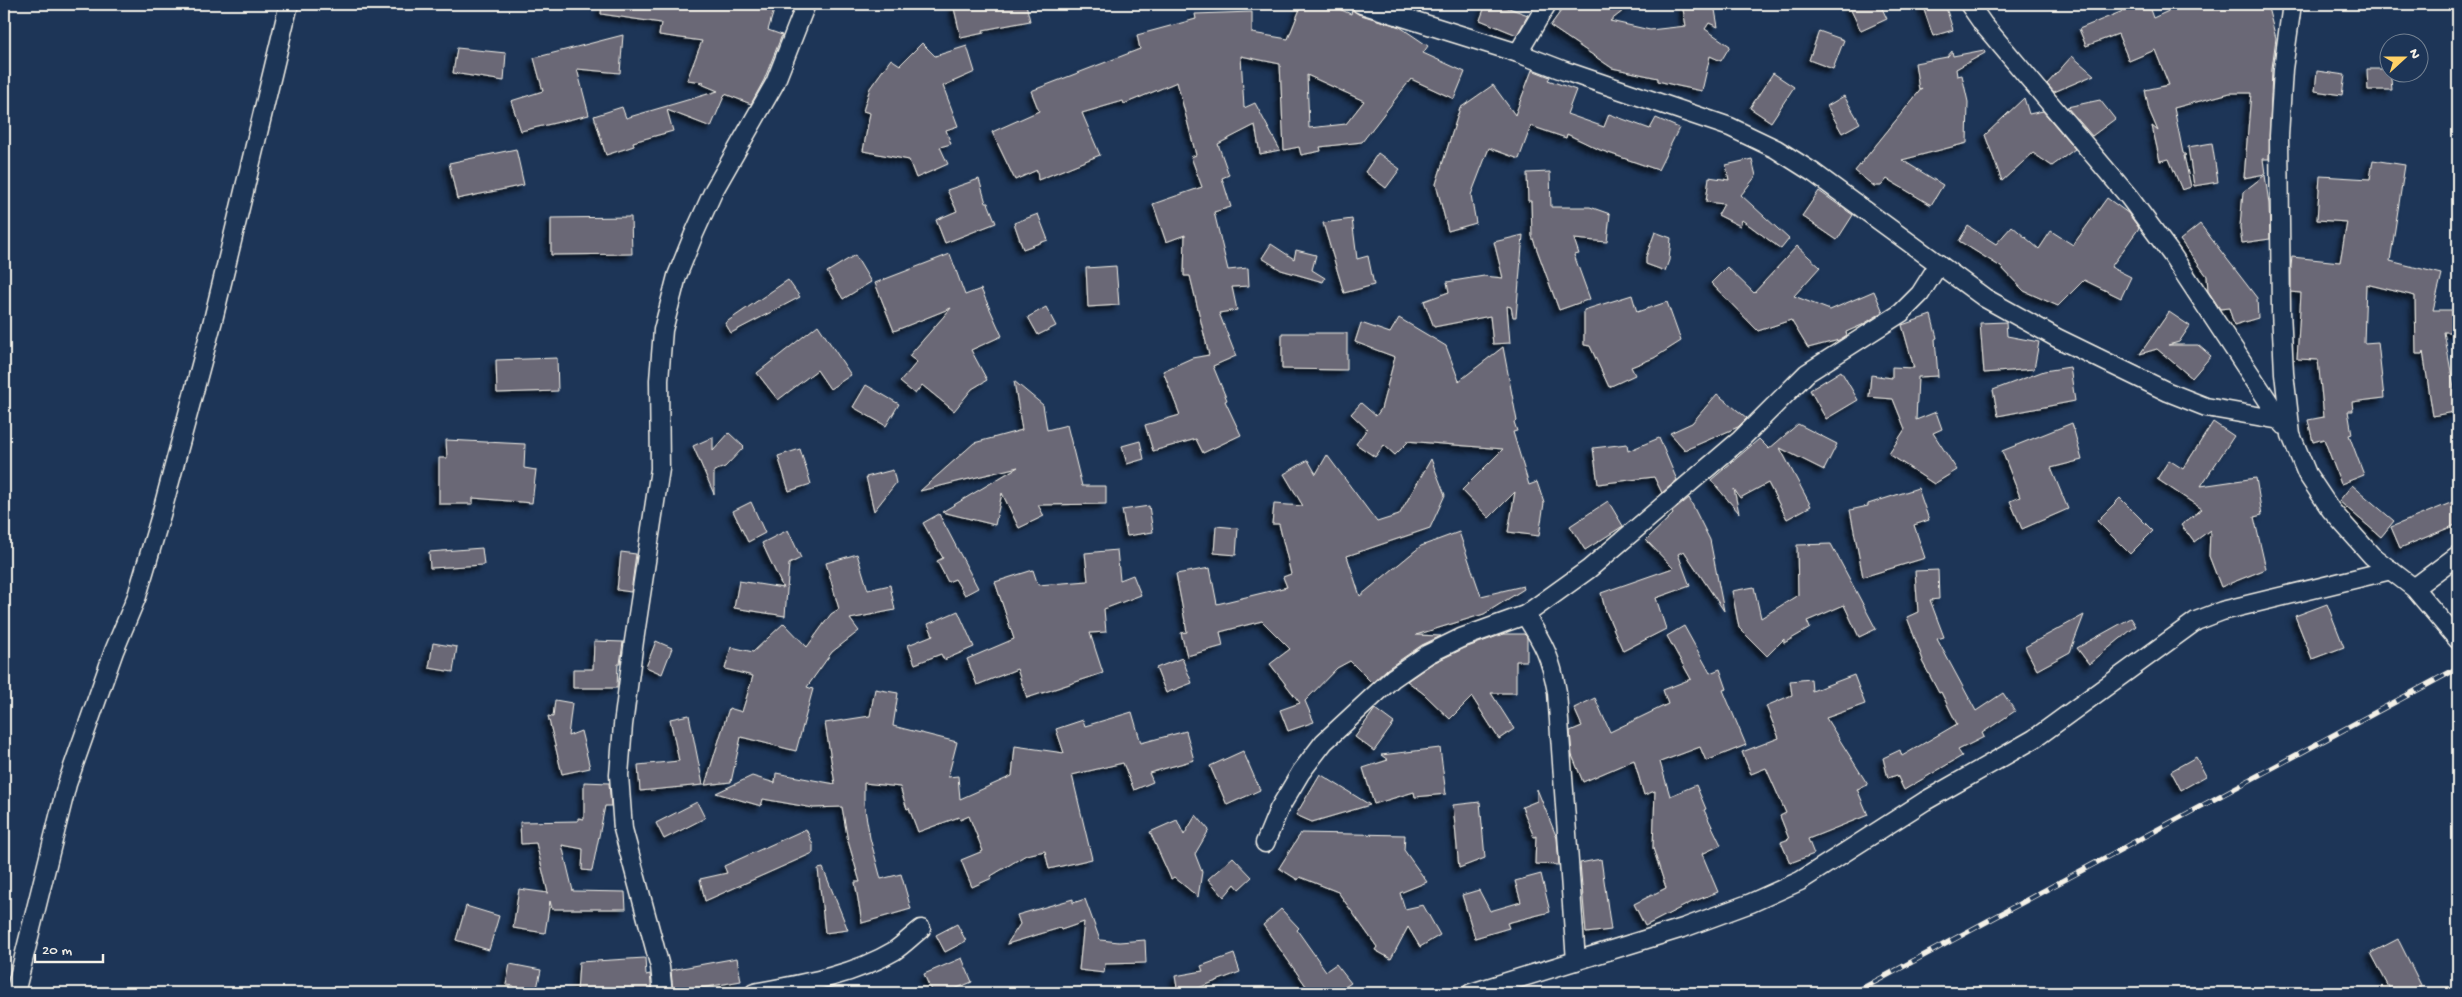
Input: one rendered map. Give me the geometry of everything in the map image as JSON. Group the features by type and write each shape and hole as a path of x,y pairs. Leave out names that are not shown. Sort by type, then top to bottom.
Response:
{"street":[{"path":"15,993 67,784 114,651 137,596 161,515 213,320 289,4"},
{"path":"663,993 660,967 624,829 619,775 627,697 660,469 659,380 663,330 678,276 694,234 714,190 775,84 806,4"},
{"path":"1360,4 1518,53 1565,71 1730,127 1776,149 1814,173 1984,298 2023,320 2168,392 2206,407 2280,420"},
{"path":"1518,53 1547,4"},
{"path":"1969,4 1983,24 2129,197 2172,255 2290,436 2307,474 2331,510 2372,556 2414,588 2458,640"},
{"path":"2290,436 2281,311 2279,136 2283,69 2292,4"},
{"path":"1266,843 1279,809 1307,764 1324,742 1393,678 1428,654 1461,638 1525,615 1589,569 1740,440 1807,374 1901,313 1920,294 1939,264"},
{"path":"2414,588 2458,555"},
{"path":"1472,993 1686,927 1751,903 1800,881 1925,800 2034,739 2196,621 2222,611 2390,570"},
{"path":"1525,615 1544,644 1552,665 1557,692 1576,961"},
{"path":"754,993 814,982 867,964 895,950 921,929"}],"building":[{"path":"602,4 765,4 775,7 768,30 782,35 764,80 751,104 725,94 711,127 667,110 673,131 633,142 634,146 606,155 594,116 622,107 626,118 718,91 699,83 704,82 687,80 702,41 659,35 661,23 601,14"},
{"path":"953,4 1026,4 1030,21 983,30 984,33 961,38"},
{"path":"1302,4 1327,4 1351,14 1352,9 1358,14 1400,27 1428,46 1423,53 1465,72 1454,99 1411,79 1362,142 1320,147 1321,151 1301,155 1299,147 1284,150 1280,64 1241,56 1244,108 1255,103 1280,150 1260,154 1255,125 1218,144 1229,175 1222,178 1231,207 1214,212 1228,270 1248,268 1249,286 1232,287 1237,310 1219,313 1236,356 1213,366 1227,400 1225,401 1241,435 1203,453 1196,439 1153,451 1145,425 1180,415 1163,371 1192,358 1209,355 1190,276 1184,276 1185,235 1166,242 1153,204 1202,187 1191,157 1196,155 1177,82 1124,104 1123,101 1082,113 1100,155 1038,180 1037,170 1015,180 992,132 1039,111 1031,91 1140,49 1137,35 1196,19 1195,14 1252,12 1252,33 1288,39","holes":["1307,75 1364,101 1346,124 1309,128"]},
{"path":"1486,4 1498,4 1528,15 1517,35 1480,20"},
{"path":"1566,4 1632,4 1610,21 1650,30 1686,26 1682,4 1714,4 1718,27 1709,23 1705,29 1730,46 1721,61 1710,56 1702,91 1658,81 1658,78 1612,68 1550,26"},
{"path":"1848,4 1880,4 1887,19 1861,31"},
{"path":"1922,4 1945,4 1953,30 1933,36"},
{"path":"2140,4 2148,4 2153,18 2184,4 2267,4 2276,38 2272,68 2269,159 2263,159 2265,174 2244,178 2251,93 2230,93 2174,108 2183,153 2186,155 2184,156 2191,187 2182,190 2169,159 2160,161 2152,126 2158,131 2149,110 2145,90 2169,85 2155,50 2129,61 2118,34 2086,46 2079,29"},
{"path":"1819,31 1844,40 1833,69 1809,60"},
{"path":"623,35 620,73 577,69 589,115 521,131 511,101 543,91 534,58"},
{"path":"922,43 935,56 967,46 975,72 943,86 958,126 946,130 951,144 940,147 948,164 916,178 909,160 863,151 870,113 863,111 870,88 891,59 900,65"},
{"path":"457,48 506,53 504,81 453,73"},
{"path":"1984,50 1985,53 1956,69 1957,76 1962,75 1968,102 1967,143 1902,160 1943,185 1931,205 1887,179 1881,186 1874,186 1855,171 1922,88 1919,90 1915,63 1947,57 1952,51 1953,56"},
{"path":"2072,56 2094,75 2054,92 2047,84"},
{"path":"2367,69 2380,69 2380,82 2391,82 2392,90 2368,90"},
{"path":"1532,70 1550,77 1548,80 1576,90 1567,114 1604,127 1609,114 1650,129 1656,118 1679,128 1658,170 1600,150 1567,134 1566,138 1531,126 1519,159 1489,148 1471,195 1476,223 1448,231 1436,184 1460,108 1493,85 1515,115"},
{"path":"2317,71 2345,75 2342,95 2315,91"},
{"path":"1773,73 1794,87 1771,122 1750,108"},
{"path":"1844,96 1860,123 1842,133 1827,106"},
{"path":"2024,98 2029,114 2043,111 2075,149 2052,166 2033,153 2002,181 1985,135"},
{"path":"2100,100 2115,119 2092,136 2067,107"},
{"path":"2212,143 2218,182 2194,186 2188,147"},
{"path":"516,149 524,185 457,199 449,163"},
{"path":"1378,153 1400,169 1386,188 1365,172"},
{"path":"1752,159 1756,176 1741,195 1789,239 1781,249 1742,220 1740,226 1718,215 1724,204 1706,202 1709,177 1729,180 1726,165"},
{"path":"2373,160 2405,165 2390,261 2442,274 2433,310 2458,310 2458,332 2444,332 2455,394 2458,394 2458,411 2433,416 2423,351 2422,354 2416,354 2415,296 2366,284 2364,343 2378,342 2384,398 2352,402 2353,411 2348,411 2352,434 2349,435 2364,475 2341,484 2324,439 2313,442 2308,420 2324,417 2318,360 2297,359 2301,293 2291,292 2291,266 2292,257 2340,262 2347,222 2317,220 2320,176 2370,179"},
{"path":"1550,172 1551,207 1590,207 1610,214 1607,242 1574,239 1579,254 1574,255 1590,299 1559,310 1532,236 1531,201 1528,201 1527,173"},
{"path":"2265,175 2269,204 2270,239 2242,243 2240,227 2243,192"},
{"path":"979,179 986,203 988,203 996,223 945,243 936,220 957,211 947,190"},
{"path":"1819,191 1853,215 1837,240 1802,216"},
{"path":"2107,198 2128,213 2139,228 2111,267 2131,277 2121,298 2084,280 2058,306 2024,291 2001,267 1959,241 1968,226 1996,244 2012,226 2039,249 2051,231 2073,245"},
{"path":"1038,214 1048,240 1023,249 1014,223"},
{"path":"631,217 632,254 551,255 551,218"},
{"path":"1352,219 1357,259 1368,256 1374,285 1344,293 1323,223"},
{"path":"2200,224 2257,298 2258,318 2234,325 2229,308 2220,309 2208,291 2207,276 2180,240"},
{"path":"1655,232 1671,238 1669,260 1665,271 1646,264 1646,257"},
{"path":"1523,235 1516,317 1513,317 1511,307 1507,306 1510,343 1493,344 1490,316 1434,327 1424,301 1449,292 1447,282 1484,276 1503,278 1494,242"},
{"path":"1271,244 1294,259 1296,250 1316,255 1312,270 1325,278 1323,282 1281,270 1262,258"},
{"path":"1797,246 1820,267 1794,296 1830,310 1874,291 1883,312 1846,332 1847,335 1839,340 1808,348 1791,320 1758,331 1711,283 1727,267 1754,293"},
{"path":"950,254 965,295 981,289 1002,336 971,350 987,380 972,389 954,411 922,385 915,394 900,382 917,362 909,356 951,308 894,331 875,283"},
{"path":"855,255 871,282 843,299 827,272"},
{"path":"1116,266 1119,305 1088,307 1086,268"},
{"path":"788,280 800,297 731,333 725,323"},
{"path":"1632,295 1637,312 1667,302 1681,341 1654,358 1631,367 1635,375 1609,387 1590,346 1584,345 1584,310"},
{"path":"1046,307 1056,326 1038,335 1028,317"},
{"path":"2169,312 2190,326 2179,342 2168,345 2198,345 2211,356 2192,378 2157,349 2140,354"},
{"path":"1931,315 1937,338 1935,339 1938,376 1918,377 1916,420 1936,412 1942,429 1933,433 1957,470 1934,484 1889,454 1905,429 1893,399 1869,397 1871,375 1892,378 1892,367 1914,368 1902,325"},
{"path":"1399,318 1446,346 1459,381 1503,347 1517,421 1514,422 1517,431 1513,432 1529,485 1537,482 1544,503 1539,536 1508,532 1515,492 1489,518 1462,490 1503,449 1406,441 1408,442 1395,455 1384,445 1375,457 1356,444 1367,429 1351,414 1361,403 1376,416 1381,409 1395,357 1355,342 1361,323 1390,333"},
{"path":"2006,322 2007,336 2039,342 2034,369 1984,373 1980,323"},
{"path":"818,325 851,375 830,389 817,370 778,400 757,373"},
{"path":"1282,333 1347,333 1347,370 1282,369"},
{"path":"557,358 558,391 497,393 496,360"},
{"path":"2070,367 2075,401 1998,416 1993,390 2044,371"},
{"path":"1841,371 1858,400 1826,419 1810,390"},
{"path":"1014,381 1043,405 1047,430 1067,425 1082,486 1106,486 1106,504 1038,505 1044,516 1019,528 1002,493 995,525 942,512 1018,467 920,491 974,443 1022,430"},
{"path":"866,385 899,404 886,426 853,407"},
{"path":"1717,394 1747,418 1738,427 1685,450 1670,433 1692,423"},
{"path":"2213,422 2234,436 2201,486 2256,478 2262,515 2254,517 2266,569 2221,587 2209,556 2210,530 2194,542 2181,525 2202,509 2157,479 2169,460 2183,469"},
{"path":"2072,423 2082,460 2051,468 2068,509 2022,529 2010,501 2020,497 2002,451"},
{"path":"1798,424 1837,444 1824,470 1780,448 1811,506 1787,519 1768,483 1740,498 1734,489 1739,513 1711,480 1759,439 1769,449"},
{"path":"729,433 744,447 725,467 714,471 714,494 693,446 713,437 713,451"},
{"path":"1659,438 1677,480 1662,493 1654,477 1598,484 1593,448 1627,444 1628,451"},
{"path":"446,440 525,444 524,468 536,470 532,503 473,498 473,504 439,504 439,458 447,458"},
{"path":"1140,441 1144,459 1127,464 1122,446"},
{"path":"800,449 811,484 789,491 778,456"},
{"path":"1327,455 1377,522 1399,515 1431,459 1445,495 1430,528 1347,556 1360,596 1421,546 1459,532 1481,596 1523,586 1524,589 1484,614 1416,635 1441,636 1422,645 1387,669 1372,683 1350,661 1337,668 1305,701 1314,722 1288,731 1280,710 1300,703 1270,664 1290,649 1262,621 1220,632 1223,646 1187,656 1181,633 1187,632 1176,574 1210,568 1217,604 1287,587 1283,577 1291,574 1279,524 1272,524 1274,504 1303,506 1284,474 1308,460 1316,474"},
{"path":"893,470 896,483 874,511 866,477"},
{"path":"2352,485 2394,521 2381,537 2339,501"},
{"path":"1918,488 1929,520 1914,525 1925,558 1863,577 1850,510 1868,506 1868,504"},
{"path":"1689,498 1710,540 1724,611 1684,551 1678,554 1690,586 1656,598 1666,629 1623,651 1605,609 1601,593 1673,568 1646,540 1673,514 1672,512"},
{"path":"2120,498 2153,531 2130,554 2097,521"},
{"path":"2458,500 2458,524 2400,548 2391,527"},
{"path":"1608,501 1623,526 1585,550 1570,526"},
{"path":"751,502 765,533 748,542 733,511"},
{"path":"1149,506 1153,532 1127,536 1122,510"},
{"path":"939,514 978,588 965,595 955,579 948,582 937,561 943,558 923,523"},
{"path":"1216,526 1238,528 1236,555 1214,553"},
{"path":"788,530 801,558 789,564 785,616 734,608 739,581 783,588 762,543"},
{"path":"1831,544 1876,629 1859,637 1844,605 1807,621 1810,628 1784,643 1784,639 1767,656 1739,628 1732,591 1754,587 1761,618 1798,595 1797,545"},
{"path":"482,548 484,565 430,568 429,552"},
{"path":"1117,550 1120,580 1133,575 1141,595 1104,609 1106,632 1090,633 1103,673 1027,698 1017,669 977,685 967,659 1014,639 995,582 1033,570 1038,585 1088,581 1085,553"},
{"path":"621,552 636,554 631,592 617,590"},
{"path":"857,554 868,590 890,585 895,610 850,619 859,631 832,652 807,687 813,689 796,751 741,737 731,782 705,785 729,708 742,712 753,676 725,669 731,647 753,652 784,623 807,647 831,614 839,609 826,563"},
{"path":"1938,570 1939,599 1930,600 1944,637 1937,639 1976,711 2003,693 2015,711 1982,733 1984,737 1958,750 1962,756 1904,790 1897,775 1888,778 1883,758 1900,750 1902,756 1957,724 1941,692 1939,693 1922,661 1907,617 1918,612 1915,571"},
{"path":"2327,604 2344,647 2312,659 2295,616"},
{"path":"958,611 974,647 944,660 941,654 915,664 908,645 933,635 928,624"},
{"path":"2084,615 2070,652 2037,670 2025,647"},
{"path":"2131,618 2136,626 2089,664 2077,648"},
{"path":"1684,626 1710,673 1720,669 1727,689 1723,690 1746,745 1706,761 1700,747 1660,762 1670,796 1696,785 1706,809 1704,810 1721,845 1702,854 1718,892 1692,902 1645,926 1634,904 1666,888 1653,848 1655,791 1644,795 1634,760 1583,782 1572,755 1570,731 1582,726 1574,708 1595,698 1610,732 1668,704 1663,690 1691,679 1667,636"},
{"path":"1503,634 1524,634 1527,637 1527,661 1516,661 1516,693 1491,693 1514,729 1499,739 1472,697 1450,719 1424,694 1407,681 1433,663 1465,648"},
{"path":"594,641 623,642 620,664 618,664 617,688 573,688 573,669 593,669"},
{"path":"656,641 672,648 662,674 646,667"},
{"path":"433,643 457,647 453,672 429,668"},
{"path":"1182,658 1192,683 1166,693 1156,668"},
{"path":"1854,675 1865,704 1826,718 1868,785 1857,789 1868,815 1808,839 1814,854 1790,863 1781,842 1789,839 1780,816 1786,813 1766,768 1751,774 1742,752 1779,738 1766,706 1792,695 1790,681 1811,679 1812,691"},
{"path":"875,689 898,693 893,726 957,742 948,777 958,776 960,799 1012,776 1015,746 1064,753 1056,729 1083,720 1085,726 1132,712 1141,743 1186,731 1194,760 1149,773 1153,782 1134,790 1123,763 1072,775 1092,859 1049,869 1045,851 1026,855 991,876 992,878 972,887 961,860 983,851 969,816 960,820 959,817 918,832 909,808 907,809 900,787 864,783 864,804 870,838 881,879 901,874 911,909 862,923 855,882 860,882 848,841 842,807 813,808 763,799 761,806 716,793 752,776 775,783 776,773 835,784 825,723 870,716"},
{"path":"555,700 572,703 568,736 581,731 590,768 562,774 548,716 553,717"},
{"path":"1375,709 1394,723 1374,751 1355,737"},
{"path":"689,715 703,785 640,791 638,765 679,761 670,719"},
{"path":"1440,748 1446,794 1415,797 1414,792 1374,804 1363,768 1388,760 1381,755"},
{"path":"1243,751 1260,790 1227,805 1210,766"},
{"path":"2196,757 2206,776 2181,790 2171,771"},
{"path":"1320,774 1370,805 1312,822 1296,815"},
{"path":"584,782 609,783 611,806 605,806 592,871 582,870 583,849 562,845 573,891 625,892 626,909 552,909 550,901 545,933 513,928 519,889 548,893 536,843 521,844 520,822 578,821 578,818 584,819"},
{"path":"1537,789 1557,838 1559,865 1535,864 1536,836 1534,837 1522,807 1537,801"},
{"path":"697,802 705,818 664,839 656,823"},
{"path":"1480,802 1485,858 1459,868 1453,805"},
{"path":"1196,815 1209,830 1195,854 1202,872 1198,897 1174,877 1171,879 1150,832 1177,820 1184,835"},
{"path":"806,829 813,845 813,853 705,901 700,879 727,873 724,866"},
{"path":"1301,833 1405,835 1404,850 1427,882 1400,893 1405,909 1423,905 1440,935 1420,947 1408,927 1391,959 1375,950 1377,947 1338,892 1300,877 1298,880 1279,868"},
{"path":"1233,857 1252,877 1239,889 1235,884 1224,897 1208,879"},
{"path":"1601,859 1611,930 1586,933 1580,863"},
{"path":"823,868 848,930 825,933 818,869"},
{"path":"1541,874 1550,912 1507,923 1509,928 1475,938 1462,895 1479,890 1490,911 1521,902 1515,881"},
{"path":"1073,899 1073,903 1085,899 1100,940 1119,942 1145,940 1146,963 1105,964 1104,973 1079,970 1084,922 1007,944 1020,924 1017,915"},
{"path":"466,906 499,916 489,950 456,940"},
{"path":"1281,909 1299,928 1297,930 1326,971 1336,964 1351,983 1336,993 1311,993 1263,925"},
{"path":"957,924 966,941 945,952 936,935"},
{"path":"2398,939 2422,987 2411,993 2392,993 2371,953"},
{"path":"1234,954 1240,972 1185,993 1178,993 1175,976 1203,971 1201,966"},
{"path":"645,958 646,975 650,974 652,993 577,993 579,962"},
{"path":"737,958 741,981 673,993 671,970"},
{"path":"962,958 972,982 945,993 932,993 924,974"},
{"path":"510,964 541,970 536,993 512,993 514,986 506,985"}],"railway":[{"path":"1854,993 2458,668"}]}
